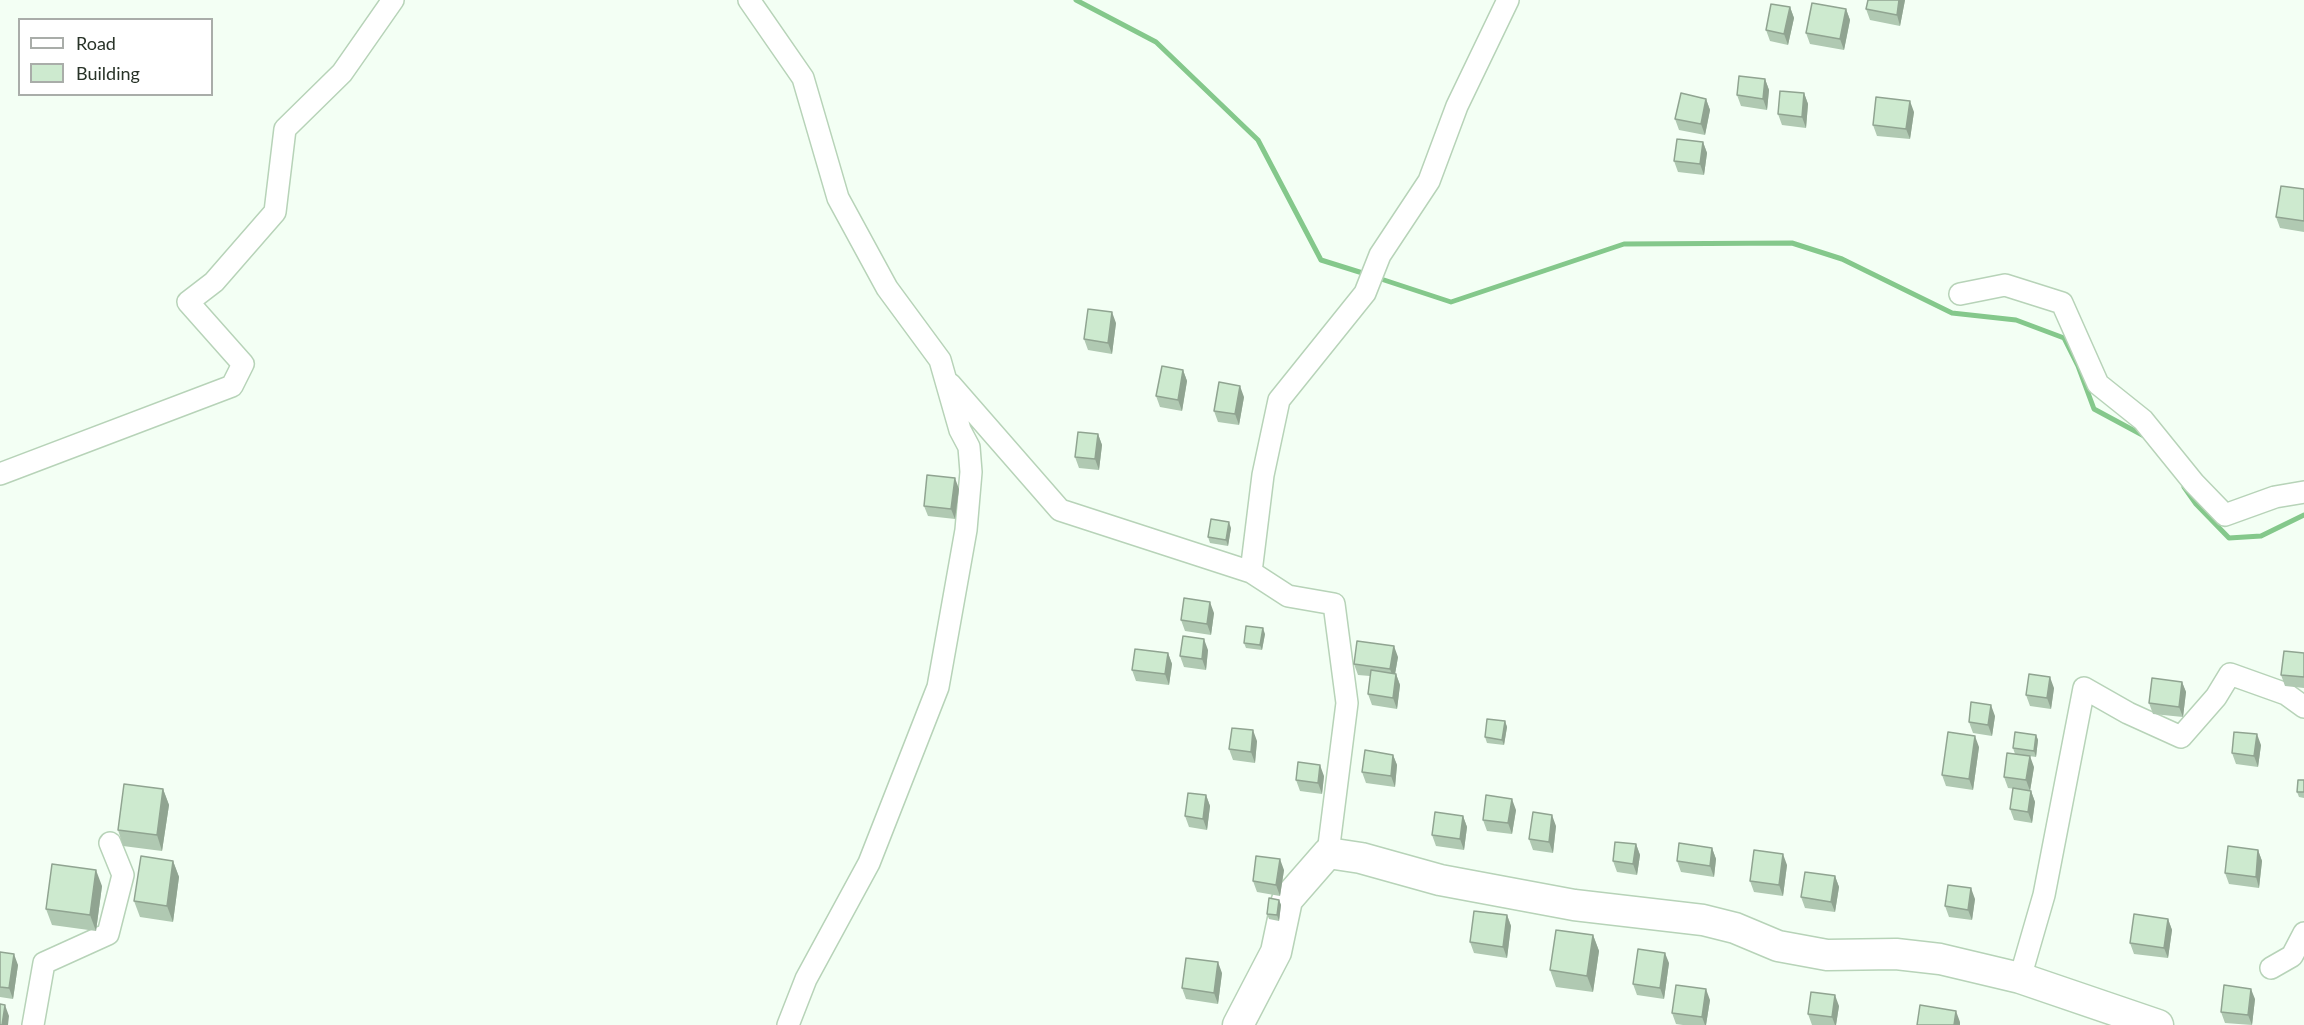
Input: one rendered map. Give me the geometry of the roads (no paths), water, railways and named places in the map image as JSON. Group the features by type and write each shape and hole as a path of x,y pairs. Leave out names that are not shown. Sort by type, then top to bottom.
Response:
{"street":[{"path":"0,474 232,386 243,364 188,302 214,282 275,212 285,129 342,73 393,0"},
{"path":"749,0 803,78 838,198 887,288 940,360 960,430 969,447 971,472 966,530 938,687 869,863 806,979 788,1025"},
{"path":"1251,572 1263,475 1280,400 1365,293 1380,255 1429,181 1457,106 1508,0"},
{"path":"1960,294 2005,285 2061,303 2098,384 2143,420 2194,483 2225,515 2275,497 2304,492"},
{"path":"945,378 1060,510 1251,572 1288,596 1334,604 1347,703 1328,853 1287,900 1276,952 1238,1025"},
{"path":"2020,978 2044,895 2084,688 2128,713 2181,737 2216,697 2230,674 2286,694 2304,707"},
{"path":"33,1025 44,963 108,934 123,875 110,843"},
{"path":"1328,853 1361,858 1440,880 1574,905 1703,921 1736,928 1778,946 1827,955 1896,954 1940,959 2020,978 2158,1025"},
{"path":"2271,968 2292,956 2304,933"}],"waterway":[{"path":"1076,0 1156,42 1258,140 1321,260 1369,275"},
{"path":"1378,278 1451,302 1624,244 1792,243 1842,259 1952,313 2016,320 2064,338 2078,366 2094,409 2146,437"},
{"path":"2184,487 2196,504 2229,538 2261,536 2304,515"}]}
